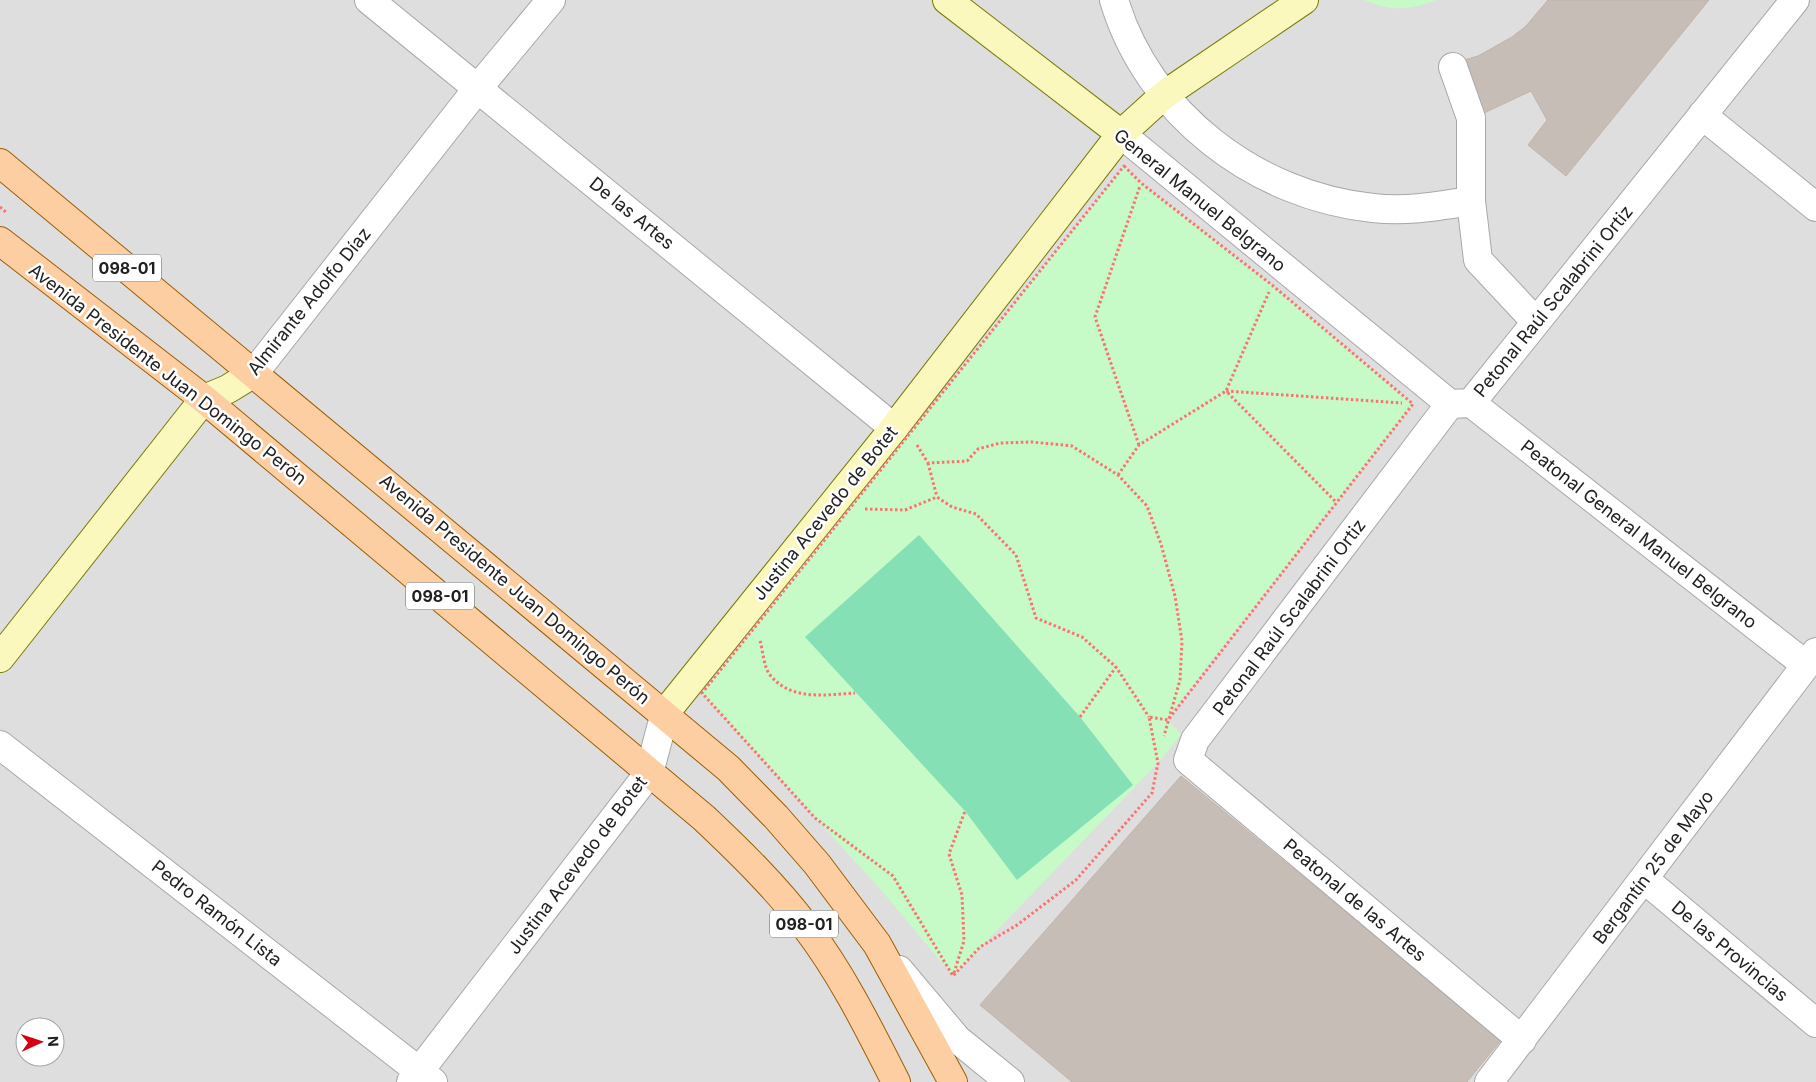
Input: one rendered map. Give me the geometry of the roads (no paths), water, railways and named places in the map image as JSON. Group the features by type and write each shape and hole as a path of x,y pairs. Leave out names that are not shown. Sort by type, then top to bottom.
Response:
{"main road":[{"name":"Avenida Presidente Juan Domingo Perón","path":"0,163 665,713 728,768 776,817 817,864 878,944 953,1082"},
{"name":"Avenida Presidente Juan Domingo Perón","path":"0,241 204,399 366,532 742,854 806,927 845,988 896,1082"}],"street":[{"name":"De las Artes","path":"369,0 902,431"},
{"name":"Almirante Adolfo Díaz","path":"0,658 204,399 228,389 254,373 478,88 551,0"},
{"name":"General Manuel Belgrano","path":"947,0 1120,134 1460,404"},
{"path":"1114,0 1138,57 1164,95 1198,131 1236,161 1279,184 1326,200 1374,208 1422,208 1471,201"},
{"name":"Justina Acevedo de Botet","path":"421,1078 648,773 665,713 902,431 1120,134 1164,95 1304,0"},
{"name":"Petonal Raúl Scalabrini Ortiz","path":"1188,760 1196,740 1460,404 1536,322 1794,0"},
{"path":"1453,67 1471,118 1471,201 1478,260 1536,322"},
{"path":"1702,115 1816,207"},
{"name":"Peatonal General Manuel Belgrano","path":"1460,404 1809,670"},
{"name":"Bergantín 25 de Mayo","path":"1489,1082 1644,878 1809,670"},
{"name":"Pedro Ramón Lista","path":"0,745 421,1078"},
{"name":"Peatonal de las Artes","path":"1188,760 1522,1040"},
{"name":"De las Provincias","path":"1644,878 1816,1023"},
{"path":"878,944 957,1039 1010,1082"}]}
